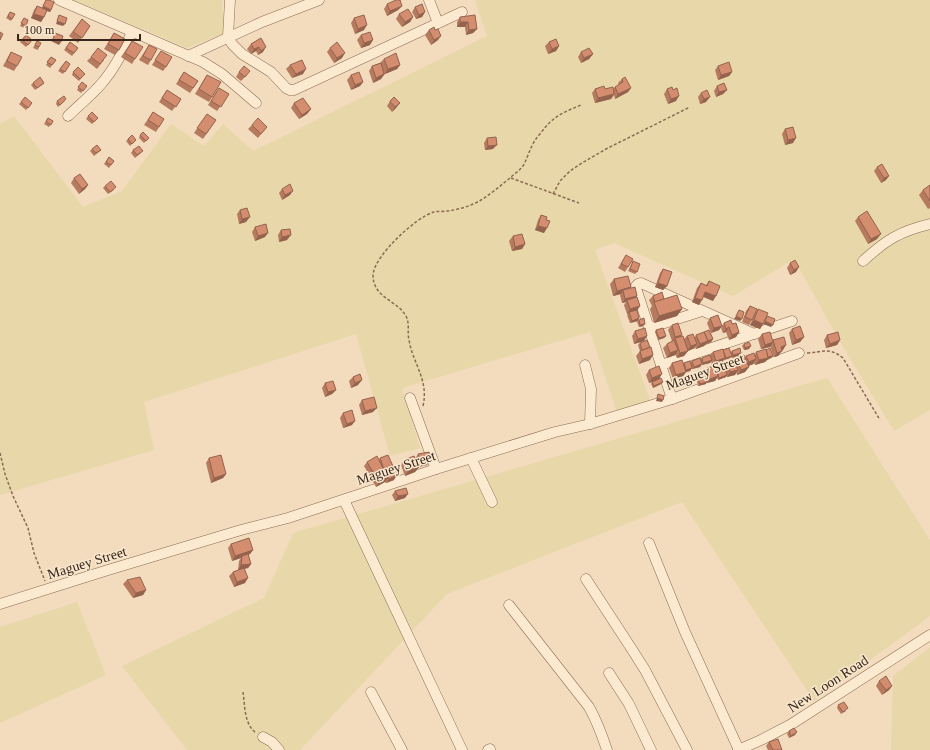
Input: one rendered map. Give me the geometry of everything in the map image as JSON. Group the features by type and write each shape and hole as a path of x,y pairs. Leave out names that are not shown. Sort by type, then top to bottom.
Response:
{"street":[{"path":"59,0 210,66 222,74 256,103"},
{"path":"230,0 228,37 232,44 242,54 271,72 286,88 290,90 294,90 462,12"},
{"path":"188,56 228,37 319,0"},
{"path":"429,0 438,23"},
{"path":"68,116 90,96 102,82 115,64 132,32"},
{"path":"863,261 878,247 897,235 914,228 930,224"},
{"path":"672,399 636,288 637,285 640,283 754,334"},
{"path":"649,328 702,311"},
{"path":"661,365 792,321"},
{"name":"Maguey Street","path":"0,604 241,530 288,518 554,432 590,424 672,399 799,353"},
{"path":"584,365 591,388 590,424"},
{"path":"410,398 436,469"},
{"path":"471,458 492,502"},
{"path":"344,500 462,750"},
{"path":"649,543 685,632 738,750"},
{"path":"586,579 634,650 687,750"},
{"path":"508,605 589,707 596,718 607,750"},
{"name":"New Loon Road","path":"738,750 790,725 930,635"},
{"path":"609,673 629,704 651,750"},
{"path":"371,692 402,750"},
{"path":"263,737 272,742 279,750"}],"path":[{"path":"415,412 423,407 425,389 410,349 408,338 409,327 406,316 401,310 382,296 377,289 373,275 375,267 383,254 396,239 427,215 435,212 466,207 495,191 523,165 533,143 545,126 564,112 581,105"},
{"path":"553,194 560,181 570,171 582,163 606,149 690,107"},
{"path":"510,178 579,203"},
{"path":"799,353 826,350 832,351 843,358 880,420"},
{"path":"0,453 5,474 28,528 34,553 48,590"},
{"path":"243,692 245,710 250,728 263,737"}],"shaded area":[{"path":"74,0 222,0 224,33 187,48"},
{"path":"475,0 930,0 930,410 894,431 843,347 794,259 733,296 614,243 595,250 651,403 617,412 590,332 402,388 420,448 390,456 356,334 144,402 154,450 0,495 0,124 14,116 83,207 122,191 171,124 204,146 223,124 253,151 487,36"},
{"path":"827,378 930,540 930,616 814,701 682,502 447,594 300,750 187,750 122,666 264,598 293,533"},
{"path":"77,602 106,675 0,723 0,627"},
{"path":"930,647 930,750 891,750 893,676"}],"building":[{"path":"46,0 54,2 51,10 43,6"},
{"path":"400,0 402,6 390,11 387,4"},
{"path":"422,4 425,12 419,15 415,7"},
{"path":"37,6 47,10 44,17 34,14"},
{"path":"408,9 413,17 405,22 399,14"},
{"path":"10,12 15,14 12,19 8,16"},
{"path":"59,15 67,18 65,24 57,21"},
{"path":"364,15 367,25 358,29 354,18"},
{"path":"475,15 477,29 469,30 468,22 460,22 460,17"},
{"path":"24,18 28,20 26,26 21,23"},
{"path":"82,19 90,26 82,38 73,32"},
{"path":"434,27 435,30 438,29 441,36 434,40 429,30"},
{"path":"0,32 3,34 0,40"},
{"path":"370,32 373,40 364,43 361,35"},
{"path":"55,33 63,36 61,42 53,39"},
{"path":"114,33 125,39 119,50 108,44"},
{"path":"26,35 32,40 28,45 22,40"},
{"path":"261,38 266,47 261,51 259,47 254,49 251,44"},
{"path":"556,39 559,46 552,49 549,42"},
{"path":"37,41 41,43 39,47 35,45"},
{"path":"132,41 143,47 135,59 125,53"},
{"path":"70,42 78,48 74,53 66,48"},
{"path":"337,42 345,53 337,58 330,48"},
{"path":"149,45 157,49 151,60 143,56"},
{"path":"98,48 107,55 100,64 91,57"},
{"path":"589,48 593,54 584,58 581,52"},
{"path":"161,51 172,57 166,67 155,60"},
{"path":"11,52 22,57 17,66 7,61"},
{"path":"396,53 400,65 388,69 384,59"},
{"path":"51,57 56,60 52,65 47,62"},
{"path":"302,60 306,69 296,74 290,65"},
{"path":"66,61 70,64 65,72 60,69"},
{"path":"729,62 732,72 721,75 718,66"},
{"path":"381,63 384,74 376,78 372,66"},
{"path":"244,66 250,71 245,77 239,72"},
{"path":"78,67 85,74 80,79 73,72"},
{"path":"184,72 198,81 193,88 179,80"},
{"path":"359,72 363,82 355,85 351,75"},
{"path":"207,75 221,82 212,97 199,89"},
{"path":"40,77 44,83 37,88 33,83"},
{"path":"625,77 631,88 618,94 615,87 623,82 622,79"},
{"path":"82,82 87,86 83,91 78,87"},
{"path":"724,83 727,90 719,92 717,86"},
{"path":"604,86 605,89 613,87 614,94 598,98 595,89"},
{"path":"672,87 673,90 677,88 679,96 671,99 667,89"},
{"path":"219,88 229,94 221,107 211,101"},
{"path":"167,90 181,99 176,107 162,98"},
{"path":"707,90 710,97 704,99 701,93"},
{"path":"64,96 66,99 60,105 57,101"},
{"path":"25,97 32,103 28,108 21,102"},
{"path":"394,97 400,103 395,107 390,101"},
{"path":"303,98 311,109 302,115 294,103"},
{"path":"92,112 98,118 94,122 88,116"},
{"path":"153,112 164,119 159,127 148,120"},
{"path":"207,114 216,120 206,134 197,128"},
{"path":"48,118 53,121 51,125 46,121"},
{"path":"258,118 267,127 261,134 252,125"},
{"path":"793,127 796,138 788,140 785,129"},
{"path":"143,132 149,138 146,141 140,135"},
{"path":"132,135 136,140 132,144 128,139"},
{"path":"496,137 497,145 488,146 487,138"},
{"path":"97,145 101,150 96,153 92,149"},
{"path":"139,146 143,151 137,155 133,150"},
{"path":"109,157 114,161 111,165 106,162"},
{"path":"882,164 889,176 884,178 877,167"},
{"path":"80,174 88,185 82,189 74,178"},
{"path":"111,181 116,187 110,192 105,186"},
{"path":"290,184 293,191 285,195 282,189"},
{"path":"930,185 930,201 923,190"},
{"path":"247,208 250,217 242,219 240,210"},
{"path":"867,211 881,234 871,239 858,217"},
{"path":"541,215 547,217 546,220 550,221 547,228 538,226"},
{"path":"266,224 268,233 258,236 255,227"},
{"path":"290,229 291,235 282,237 281,230"},
{"path":"522,234 525,244 515,247 513,236"},
{"path":"626,255 633,259 628,267 621,264"},
{"path":"795,260 799,267 794,270 790,263"},
{"path":"633,261 640,264 637,272 630,269"},
{"path":"663,269 672,272 667,286 658,283"},
{"path":"628,276 631,287 617,291 614,279"},
{"path":"709,281 720,286 716,296 705,292 702,300 695,298 701,283 707,286"},
{"path":"635,287 637,296 625,299 623,290"},
{"path":"662,292 664,299 655,302 653,296"},
{"path":"677,295 682,309 659,316 654,302"},
{"path":"637,297 640,306 630,309 627,300"},
{"path":"750,306 757,309 752,320 745,317"},
{"path":"758,309 768,313 763,324 754,320"},
{"path":"637,310 639,318 632,321 629,312"},
{"path":"739,310 744,312 742,319 736,316"},
{"path":"718,315 722,326 714,328 710,318"},
{"path":"767,316 775,319 773,325 765,321"},
{"path":"644,318 645,324 640,325 639,320"},
{"path":"731,320 732,324 736,323 739,332 732,335 729,327 726,329 724,323"},
{"path":"678,323 682,335 675,337 672,325"},
{"path":"800,326 804,337 796,340 792,329"},
{"path":"645,328 647,336 638,339 635,331"},
{"path":"663,328 666,336 659,338 656,330"},
{"path":"709,330 713,339 708,341 704,332"},
{"path":"704,332 708,341 700,344 696,335"},
{"path":"770,332 773,342 765,345 762,334"},
{"path":"838,332 840,340 830,344 827,335"},
{"path":"693,334 697,344 691,346 687,336"},
{"path":"683,336 688,351 680,353 675,338"},
{"path":"784,337 786,345 781,347 782,351 777,353 773,340"},
{"path":"647,340 650,347 642,350 640,343"},
{"path":"674,340 678,350 670,353 667,344"},
{"path":"749,342 751,346 745,348 744,344"},
{"path":"651,347 653,355 642,359 640,351"},
{"path":"729,348 732,356 726,358 723,350"},
{"path":"740,348 741,353 733,355 732,351"},
{"path":"770,348 773,356 768,357 766,350"},
{"path":"723,349 725,358 716,361 713,352"},
{"path":"766,349 768,358 759,360 756,352"},
{"path":"754,353 756,359 749,362 746,356"},
{"path":"710,355 712,360 703,363 702,358"},
{"path":"744,355 749,367 741,370 736,358"},
{"path":"700,358 702,364 694,367 692,361"},
{"path":"682,360 686,372 676,375 672,363"},
{"path":"690,361 692,368 686,370 684,363"},
{"path":"735,361 738,370 730,372 727,363"},
{"path":"659,366 662,374 652,378 649,370"},
{"path":"715,366 718,376 710,379 707,368"},
{"path":"725,368 727,375 719,378 717,370"},
{"path":"360,374 362,380 355,383 353,377"},
{"path":"706,377 707,382 700,384 698,379"},
{"path":"661,378 663,382 654,386 652,382"},
{"path":"333,381 336,390 328,392 325,383"},
{"path":"658,394 664,396 663,400 657,398"},
{"path":"374,397 377,408 365,411 362,400"},
{"path":"352,410 355,421 347,424 343,413"},
{"path":"429,452 431,460 421,463 418,454"},
{"path":"221,455 226,474 214,478 209,458"},
{"path":"388,455 397,475 389,479 388,477 379,482 367,462 377,456 385,472 380,458"},
{"path":"414,456 419,467 408,471 404,460"},
{"path":"406,488 408,494 398,496 395,491"},
{"path":"249,538 253,550 235,556 231,544"},
{"path":"248,554 251,564 241,565 242,556"},
{"path":"244,568 248,578 237,582 233,572"},
{"path":"140,577 146,590 136,593 127,580"},
{"path":"886,676 892,686 886,690 879,681"},
{"path":"844,702 848,708 843,712 838,705"},
{"path":"794,728 797,732 791,736 789,731"},
{"path":"778,739 782,750 773,750 769,742"}]}
